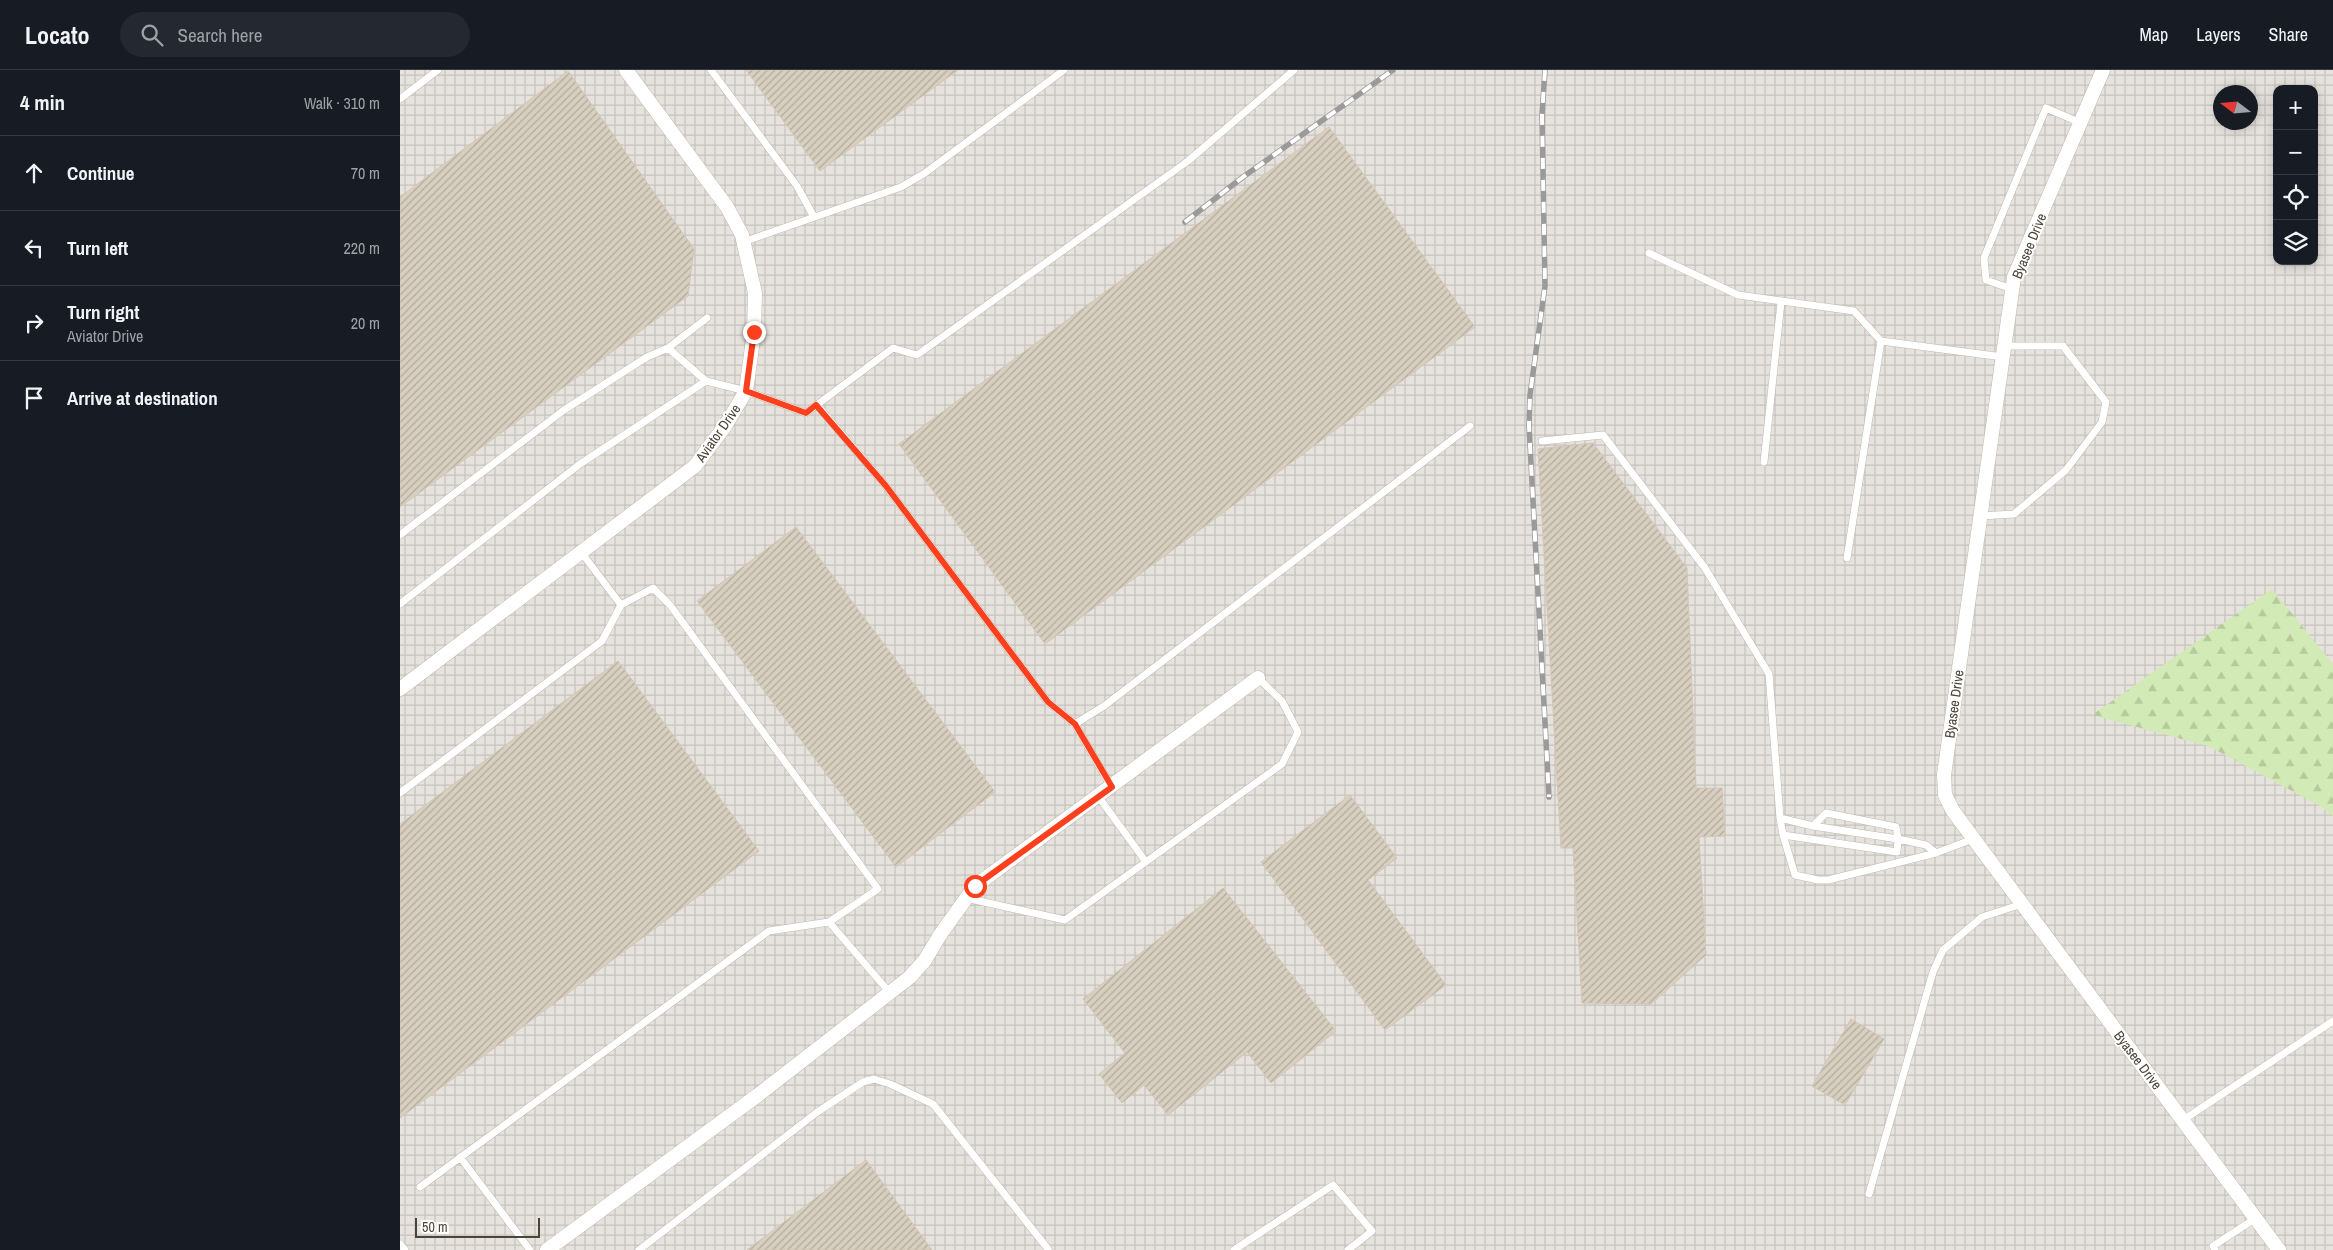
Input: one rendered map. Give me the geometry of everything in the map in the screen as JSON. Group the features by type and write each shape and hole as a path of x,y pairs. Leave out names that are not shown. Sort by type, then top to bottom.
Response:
{"street":[{"name":"Aviator Drive","path":"400,689 695,466 726,426 746,391 754,332 755,293 743,242 727,206 626,70"},
{"name":"Byasee Drive","path":"2104,70 2014,278 1944,775 1945,795 1953,811 1973,839 2279,1250"},
{"path":"547,1250 758,1095 910,977 925,960 975,886 1258,678"}],"lane":[{"path":"400,99 438,70"},
{"path":"711,70 797,186 814,217"},
{"path":"743,242 909,182 925,173 1064,70"},
{"path":"668,348 706,381 746,391 806,413 893,348 917,355 1188,161 1294,70"},
{"path":"2012,289 1986,280 1984,258 2046,108 2081,123"},
{"path":"1649,253 1738,295 1854,311 1881,341 2004,351 2063,346 2106,402 2102,422 2066,470 2014,514 1980,516"},
{"path":"1764,462 1781,302"},
{"path":"400,535 564,410 647,358 668,348 707,318"},
{"path":"1847,558 1881,341"},
{"path":"400,604 580,464 706,381"},
{"path":"816,405 886,486 1048,702 1075,724 1112,787"},
{"path":"1075,724 1104,706 1470,426"},
{"path":"1542,441 1603,435 1705,568 1769,674 1780,818 1795,875 1828,880 1936,853 1973,839"},
{"path":"581,552 621,605"},
{"path":"400,793 602,641 621,605 653,588 670,605 878,890 829,922 768,931 420,1187"},
{"path":"966,898 1065,920 1282,764 1298,732 1282,701 1258,678"},
{"path":"1098,796 1146,862"},
{"path":"1783,835 1897,852 1898,839 1896,827 1826,813 1813,826"},
{"path":"1780,818 1813,826 1926,845 1936,853"},
{"path":"1869,1194 1933,972 1943,950 1982,918 2022,904"},
{"path":"829,922 890,992"},
{"path":"2184,1120 2333,1021"},
{"path":"639,1250 816,1113 863,1082 874,1079 890,1084 933,1104 1048,1249"},
{"path":"460,1157 530,1250"},
{"path":"1234,1250 1333,1185 1372,1231 1348,1250"},
{"path":"2212,1249 2256,1218"},
{"path":"400,1244 405,1250"}],"shaded area":[{"path":"400,70 2333,70 2333,1250 400,1250"}],"green space":[{"path":"2272,589 2333,664 2333,816 2320,806 2208,746 2092,715"}],"building":[{"path":"746,70 958,70 820,171"},
{"path":"568,71 694,249 688,296 400,507 400,197"},
{"path":"1329,127 1475,327 1045,644 899,444"},
{"path":"1593,443 1687,568 1696,788 1722,788 1725,836 1699,837 1706,955 1651,1004 1582,1003 1573,848 1561,848 1538,449"},
{"path":"796,527 995,792 896,867 697,601"},
{"path":"618,661 759,851 400,1118 400,824"},
{"path":"1350,795 1397,858 1368,880 1446,985 1385,1030 1261,862"},
{"path":"1223,888 1336,1031 1271,1083 1247,1052 1168,1115 1144,1085 1122,1103 1099,1074 1125,1053 1083,999"},
{"path":"1851,1019 1884,1039 1845,1105 1812,1086"},
{"path":"866,1160 932,1250 747,1250"}],"railway":[{"path":"1185,222 1243,177 1393,70"},
{"path":"1545,70 1542,115 1545,286 1530,395 1529,426 1549,797"}],"route":[{"path":"754,332 746,391 806,413 816,405 886,486 1048,702 1075,724 1112,787 975,886"}]}
